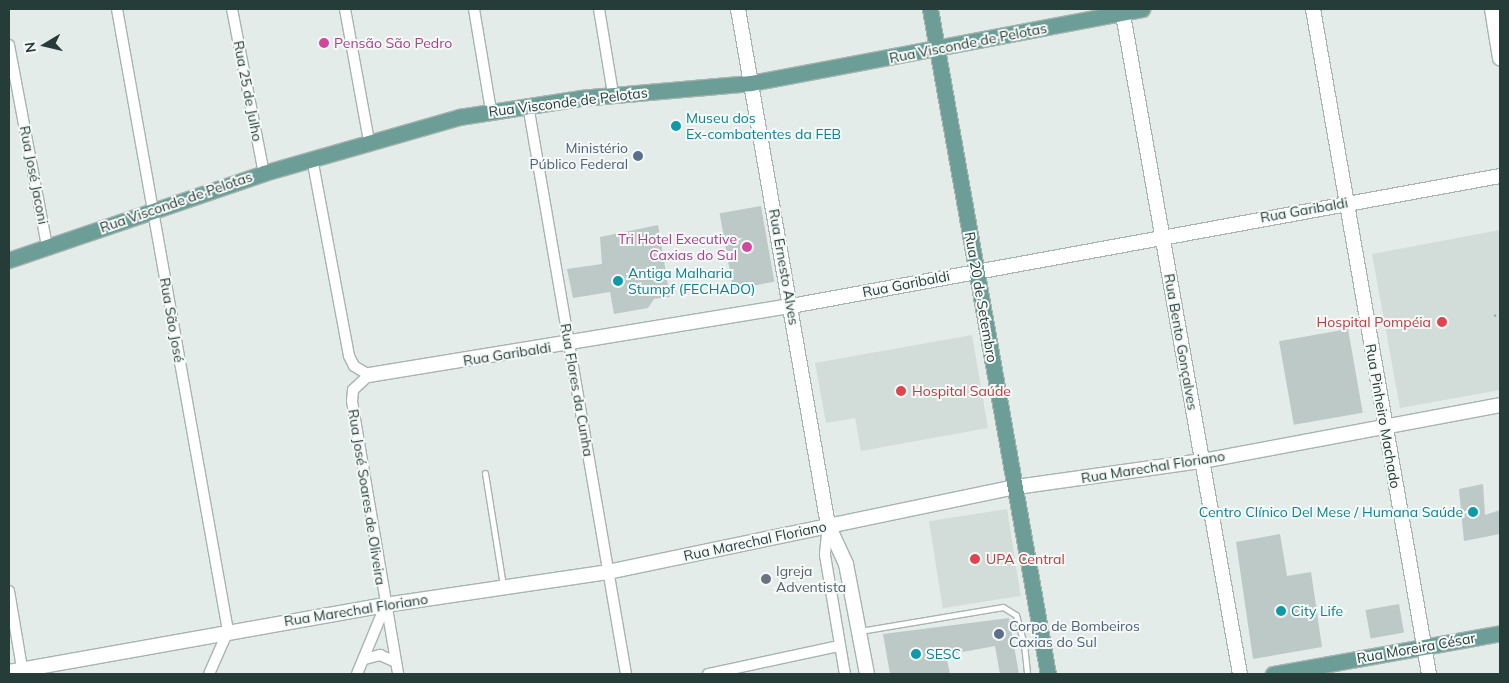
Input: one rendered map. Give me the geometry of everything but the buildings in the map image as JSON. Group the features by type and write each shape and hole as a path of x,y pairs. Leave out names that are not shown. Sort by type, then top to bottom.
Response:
{"main road":[{"name":"Rua 20 de Setembro","path":"930,9 1048,674"},
{"name":"Rua Visconde de Pelotas","path":"9,260 152,209 312,158 491,110 613,94 752,83 938,50 1122,10 1142,9"},
{"name":"Rua Moreira César","path":"1273,674 1500,633"}],"street":[{"name":"Rua São José","path":"117,9 228,631"},
{"name":"Rua 25 de Julho","path":"232,9 264,173"},
{"path":"345,9 370,141"},
{"path":"474,9 491,110"},
{"path":"599,9 613,94"},
{"name":"Rua Ernesto Alves","path":"738,9 828,525 826,555 839,646 845,674"},
{"name":"Rua Pinheiro Machado","path":"1313,9 1345,203 1430,674"},
{"path":"1492,9 1500,58"},
{"name":"Rua Bento Gonçalves","path":"1122,10 1240,674"},
{"name":"Rua José Jaconi","path":"9,45 47,246"},
{"name":"Rua Flores da Cunha","path":"528,105 626,674"},
{"path":"312,158 349,356 354,366 369,375"},
{"name":"Rua Garibaldi","path":"369,375 570,344 791,306 1162,235 1500,176"},
{"name":"Rua José Soares de Oliveira","path":"369,375 353,390 352,401 398,674"},
{"name":"Rua Marechal Floriano","path":"18,672 228,631 385,605 608,572 1016,487 1202,461 1385,425 1500,405"},
{"name":"Rua Ernesto Alves","path":"828,525 846,564 867,674"},
{"path":"9,592 18,672"},
{"path":"357,674 365,659 385,605"},
{"path":"210,674 228,631"},
{"path":"708,674 839,646"},
{"path":"365,659 380,655 396,662"}],"lane":[{"path":"485,473 504,587"},
{"path":"860,631 1003,606 1016,615 1024,644 1027,674"},
{"path":"1024,644 1042,643"}],"path":[{"path":"1494,316 1500,314"}],"shaded area":[{"name":"Hospital Pompéia","path":"1500,230 1500,390 1400,408 1372,254"},
{"name":"Hospital Saúde","path":"972,335 988,428 861,451 855,418 826,423 815,363"},
{"name":"UPA Central","path":"1007,509 1021,596 943,608 929,521"}],"place":[{"name":"Pensão São Pedro","path":"324,43"},
{"name":"Museu dos Ex-combatentes da FEB","path":"676,126"},
{"name":"Ministério Público Federal","path":"638,156"},
{"name":"Tri Hotel Executive Caxias do Sul","path":"747,247"},
{"name":"Antiga Malharia Stumpf (FECHADO)","path":"618,281"},
{"name":"Hospital Pompéia","path":"1442,322"},
{"name":"Hospital Saúde","path":"901,391"},
{"name":"Centro Clínico Del Mese / Humana Saúde","path":"1473,512"},
{"name":"UPA Central","path":"975,559"},
{"name":"Igreja Adventista","path":"766,579"},
{"name":"City Life","path":"1281,611"},
{"name":"Corpo de Bombeiros Caxias do Sul","path":"999,634"},
{"name":"SESC","path":"916,654"}]}
